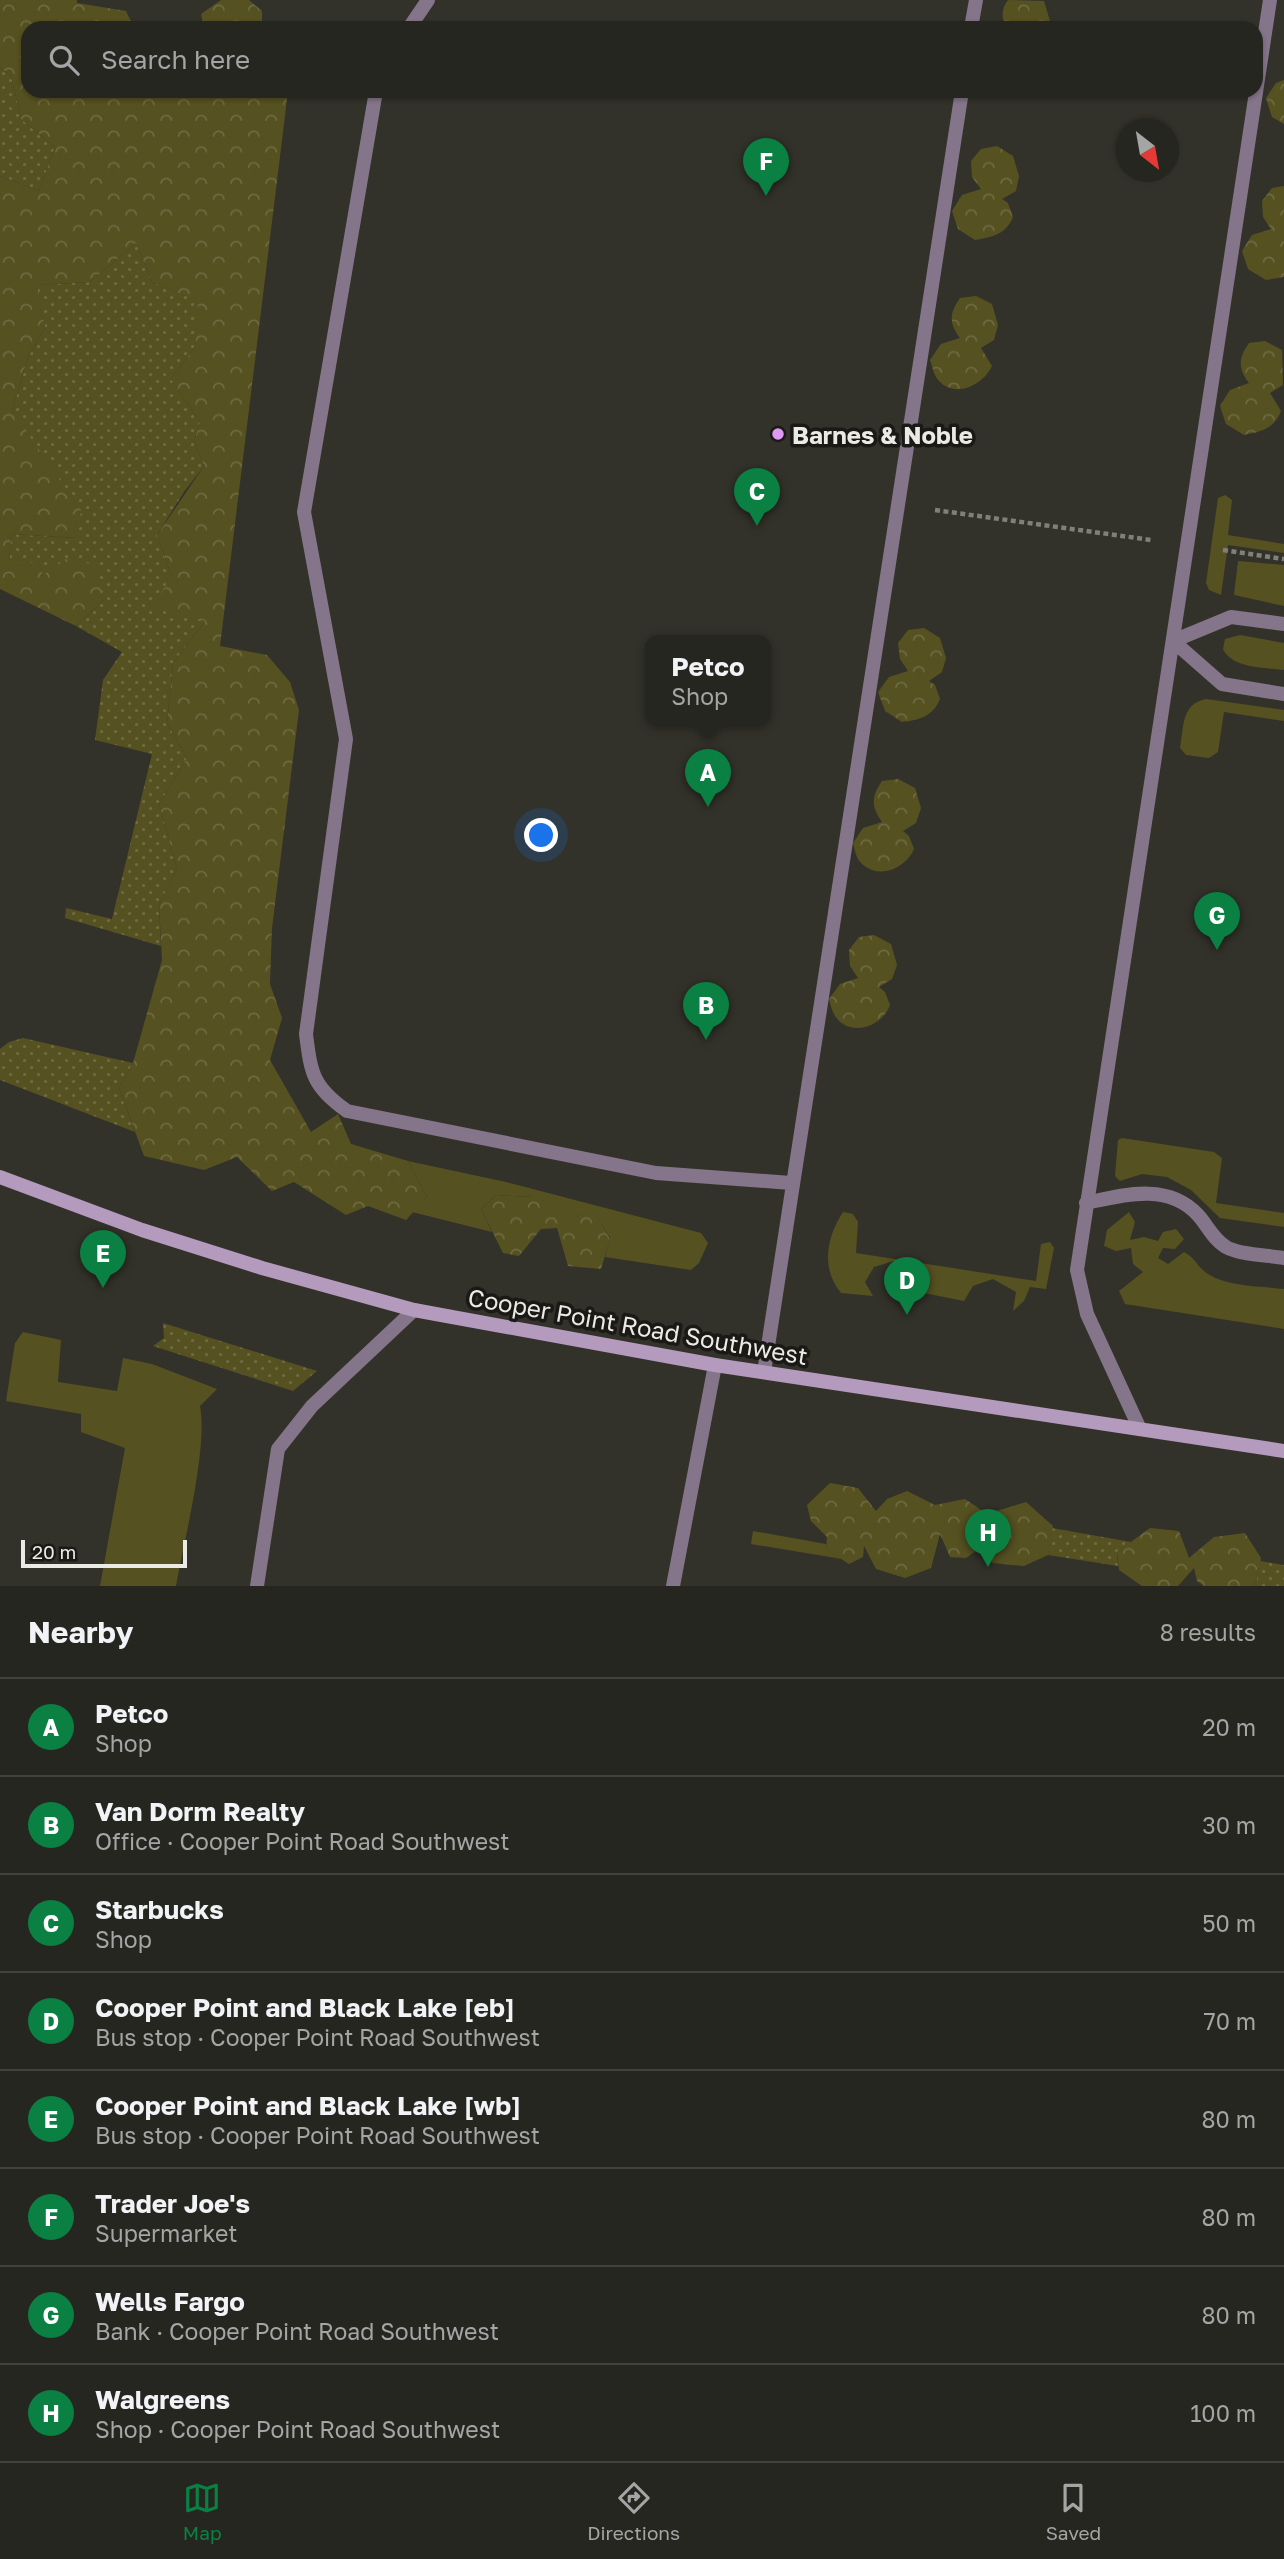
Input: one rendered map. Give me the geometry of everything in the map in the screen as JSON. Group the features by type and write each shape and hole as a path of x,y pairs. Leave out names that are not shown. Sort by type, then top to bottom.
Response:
{"main road":[{"name":"Cooper Point Road Southwest","path":"0,1177 169,1238 262,1268 414,1310 715,1365 1284,1451"}],"lane":[{"path":"414,21 428,0"},
{"path":"972,21 976,0"},
{"path":"1263,46 1270,0"},
{"path":"375,98 304,512 346,739 306,1034 309,1064 322,1093 346,1111 656,1173 791,1183"},
{"path":"764,1372 960,98"},
{"path":"1139,1427 1087,1314 1077,1270 1255,98"},
{"path":"1173,641 1231,617 1284,624"},
{"path":"1173,641 1222,684 1284,694"},
{"path":"1086,1203 1140,1192 1159,1195 1180,1203 1198,1216 1206,1230 1228,1248 1284,1258"},
{"path":"257,1586 278,1449 312,1406 414,1310"},
{"path":"673,1586 715,1365"}],"path":[{"path":"897,502 950,513 1284,559"}],"green space":[{"path":"0,0 77,0 77,3 126,11 131,21 21,21 21,98 287,98 220,646 267,655 290,682 299,710 272,928 270,984 282,1018 270,1060 311,1132 338,1114 351,1144 408,1161 427,1197 406,1220 368,1206 346,1215 294,1182 272,1191 237,1157 204,1170 144,1156 119,1088 133,1063 162,960 159,905 177,868 159,804 187,758 167,723 173,663 205,621 154,607 171,575 157,535 204,466 194,442 200,422 171,379 195,347 198,301 152,282 136,243 90,282 37,285 45,328 28,357 12,411 81,510 78,538 11,534 9,562 41,563 42,576 66,559 96,565 104,600 76,626 0,589 0,176 39,191 55,147 21,119 11,76 0,67"},
{"path":"221,0 249,0 262,11 262,21 202,21 201,14"},
{"path":"1008,0 1044,1 1050,21 1004,21 1004,7"},
{"path":"0,67 11,76 21,119 55,147 39,191 0,176"},
{"path":"1284,80 1284,124 1272,117 1266,98 1276,83"},
{"path":"997,146 1013,156 1019,176 1016,191 1002,199 1008,203 1013,217 1007,227 998,234 975,240 958,229 952,211 962,195 981,189 972,177 971,161 981,149"},
{"path":"1284,186 1284,277 1266,280 1248,269 1242,251 1252,235 1271,229 1263,217 1262,201 1272,188"},
{"path":"136,243 152,282 199,301 195,347 171,379 200,422 194,442 204,466 157,535 171,575 205,621 173,663 167,723 187,758 159,804 177,868 159,905 161,946 65,918 66,908 112,919 152,754 95,740 103,680 122,652 76,626 104,600 9,562 11,534 77,538 12,411 28,357 45,328 36,285 90,282"},
{"path":"976,296 992,304 998,325 994,340 981,348 992,366 974,385 950,388 936,377 930,360 941,344 960,338 952,318 960,298"},
{"path":"1265,341 1282,350 1283,385 1270,393 1281,411 1275,422 1266,429 1244,435 1226,424 1220,406 1230,390 1249,383 1241,363 1249,343"},
{"path":"1225,495 1232,500 1228,535 1284,544 1284,553 1228,545 1221,595 1209,590 1206,583 1218,498"},
{"path":"1238,561 1284,565 1284,606 1234,595"},
{"path":"924,628 940,638 946,658 942,672 929,681 935,685 940,699 934,709 925,716 902,722 885,711 878,692 889,677 908,671 900,659 898,643 908,630"},
{"path":"1240,635 1284,643 1284,670 1241,664 1228,656 1223,649 1225,639"},
{"path":"1206,699 1284,710 1284,721 1224,712 1218,752 1209,758 1186,755 1180,748 1185,718 1192,706"},
{"path":"898,779 915,788 921,808 916,823 903,831 909,836 914,849 904,863 897,867 872,870 858,859 853,843 863,828 882,822 874,802 882,781"},
{"path":"874,935 891,944 897,965 892,979 879,987 885,992 890,1005 886,1013 873,1024 849,1027 835,1016 829,999 840,984 858,978 850,966 849,950 859,937"},
{"path":"23,1038 133,1063 119,1088 135,1132 0,1080 0,1049 9,1042"},
{"path":"1122,1138 1214,1152 1222,1158 1216,1203 1284,1213 1284,1227 1220,1218 1191,1190 1167,1177 1142,1174 1120,1181 1115,1176 1118,1140"},
{"path":"408,1161 506,1182 701,1233 708,1243 699,1263 691,1270 605,1257 610,1238 594,1212 575,1217 550,1217 534,1197 496,1195 481,1209 492,1232 412,1212 427,1197"},
{"path":"496,1195 534,1197 575,1217 594,1211 610,1239 601,1269 568,1266 557,1228 541,1229 519,1256 503,1253 481,1209"},
{"path":"843,1212 853,1214 858,1222 856,1253 1036,1281 1041,1244 1050,1242 1054,1248 1046,1289 1030,1287 1024,1301 1013,1311 1016,1292 993,1279 973,1286 964,1301 914,1291 917,1274 894,1261 874,1267 865,1282 873,1296 841,1293 830,1274 828,1253 833,1232"},
{"path":"1129,1212 1135,1222 1130,1240 1144,1237 1158,1241 1163,1232 1176,1229 1184,1239 1175,1249 1163,1248 1158,1258 1168,1264 1184,1252 1205,1272 1216,1278 1245,1285 1284,1289 1284,1329 1125,1304 1119,1291 1143,1272 1133,1264 1131,1248 1116,1251 1104,1246 1107,1230"},
{"path":"163,1323 317,1371 293,1391 153,1346 164,1338"},
{"path":"23,1332 61,1340 58,1382 117,1391 123,1358 152,1364 217,1389 200,1406 202,1424 198,1470 176,1586 100,1586 125,1448 81,1432 81,1414 6,1401 15,1343"},
{"path":"830,1483 858,1488 876,1511 887,1499 907,1491 935,1505 965,1499 987,1514 1026,1502 1053,1526 1048,1555 1024,1566 993,1563 980,1548 966,1558 950,1557 940,1534 931,1568 905,1578 876,1569 864,1546 863,1557 849,1564 826,1549 827,1537 811,1521 807,1505"},
{"path":"1052,1528 1131,1542 1117,1552 1118,1566 1048,1555"},
{"path":"1150,1528 1179,1531 1189,1558 1214,1537 1245,1533 1261,1558 1255,1586 1204,1586 1197,1581 1194,1568 1178,1586 1142,1586 1119,1570 1117,1552"},
{"path":"753,1531 826,1544 826,1549 842,1559 751,1544"},
{"path":"1260,1561 1284,1565 1284,1586 1255,1586"}],"place":[{"name":"Trader Joe's","path":"766,196"},
{"name":"Barnes & Noble","path":"778,434"},
{"name":"Starbucks","path":"757,526"},
{"name":"Petco","path":"708,807"},
{"name":"Wells Fargo","path":"1217,950"},
{"name":"Van Dorm Realty","path":"706,1040"},
{"name":"Cooper Point and Black Lake [wb]","path":"103,1288"},
{"name":"Cooper Point and Black Lake [eb]","path":"907,1315"},
{"name":"Walgreens","path":"988,1567"}]}
